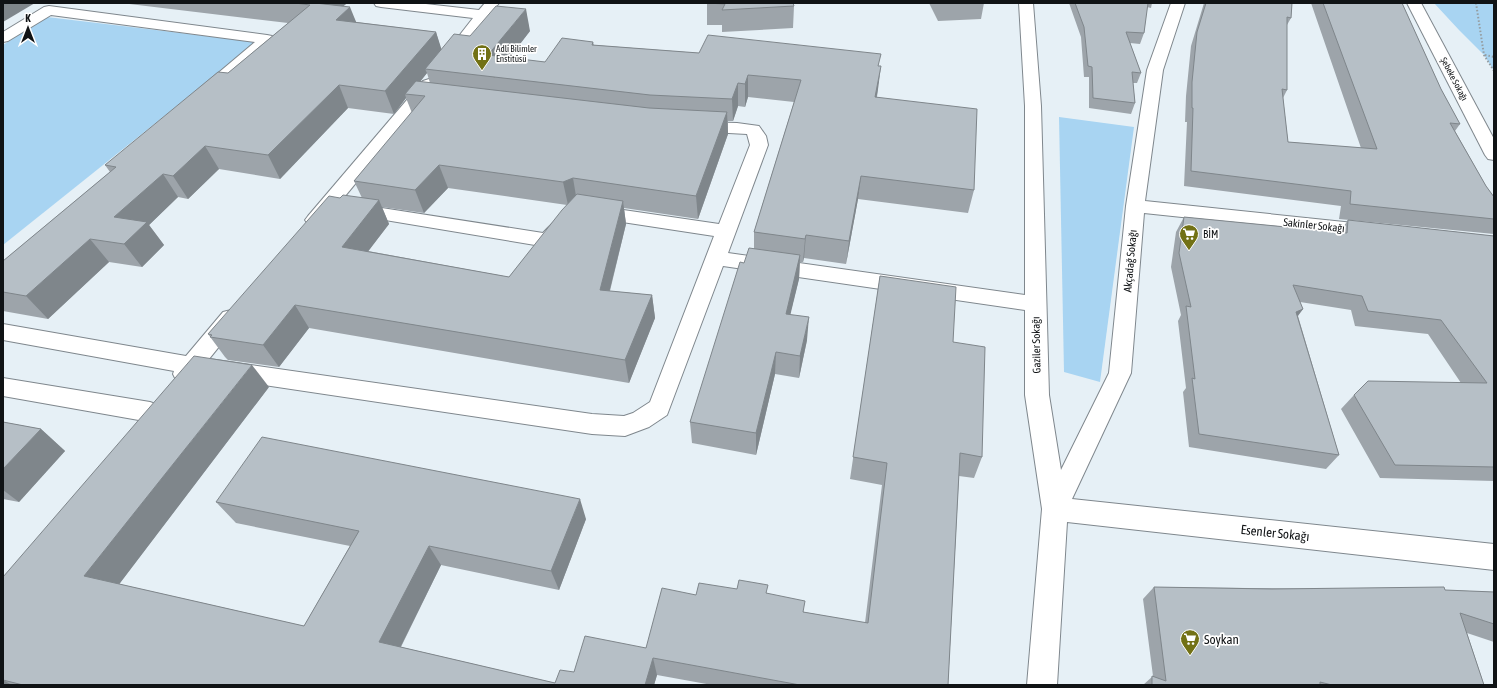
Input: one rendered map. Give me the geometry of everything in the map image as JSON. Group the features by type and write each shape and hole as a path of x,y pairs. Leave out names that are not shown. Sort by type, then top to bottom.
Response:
{"street":[{"path":"381,3 488,9"},
{"name":"Gaziler Sokağı","path":"1026,3 1034,106 1037,395 1055,509 1042,685"},
{"name":"Akçadağ Sokağı","path":"1055,509 1120,373 1135,206 1155,70 1178,3"},
{"name":"Şebeke Sokağı","path":"1414,3 1494,155"},
{"path":"302,235 427,98 488,9"},
{"path":"3,38 49,10 267,39 195,100"},
{"path":"3,332 192,365 592,424 625,426 642,420 659,408 718,258 759,145 757,136 753,130 682,126"},
{"path":"327,206 547,240 575,212 727,232"},
{"name":"Sakinler Sokağı","path":"1135,206 1392,233"},
{"path":"718,258 1035,304"},
{"path":"135,430 242,306"},
{"path":"3,387 161,401"},
{"name":"Esenler Sokağı","path":"1055,509 1494,557"}],"path":[{"path":"1476,3 1484,55 1494,71"},
{"path":"1484,55 1494,57"}],"shaded area":[{"path":"1434,3 1494,3 1494,71 1484,55"},
{"path":"47,17 257,42 3,245 3,45"},
{"path":"1059,117 1134,127 1100,382 1064,372"}],"building":[{"path":"295,3 315,3 350,7 336,20 436,32 385,91 339,85 268,155 205,146 173,176 163,174 114,217 147,222 124,244 90,239 26,296 3,292 3,261 116,167 105,165 218,72 228,73 310,5"},
{"path":"706,3 793,3 794,6 722,10 725,4"},
{"path":"1075,3 1148,3 1144,33 1126,32 1141,73 1132,72 1135,103 1093,98 1092,67 1088,66 1084,27"},
{"path":"1206,3 1292,3 1291,18 1287,17 1287,90 1282,89 1288,142 1377,149 1323,3 1402,3 1441,89 1460,124 1450,123 1486,186 1494,197 1494,219 1350,204 1351,191 1191,171 1193,108 1192,82 1197,32"},
{"path":"496,6 526,9 488,55 545,62 562,38 593,42 592,45 699,53 708,35 881,54 878,66 881,66 875,97 977,109 974,190 861,176 849,241 806,235 805,239 754,232 801,80 748,75 745,84 738,83 732,99 650,95 425,69 454,34 470,36"},
{"path":"416,81 649,108 727,112 696,196 573,178 563,182 439,165 415,190 354,181 425,96 405,94"},
{"path":"577,194 623,201 600,290 652,295 625,360 295,305 263,345 210,337 212,335 208,334 329,196 340,198 343,195 379,200 342,247 509,277 562,210"},
{"path":"1184,217 1347,233 1348,220 1494,236 1494,467 1395,465 1354,395 1368,381 1487,383 1441,320 1368,311 1362,296 1293,285 1303,309 1296,312 1339,455 1199,434 1192,378 1195,379 1186,306 1191,307 1179,253"},
{"path":"749,248 800,255 786,314 809,317 800,356 776,352 756,433 690,422 740,262 744,263"},
{"path":"880,276 956,287 953,342 985,347 982,457 960,453 948,685 800,685 653,658 645,685 23,685 3,680 3,577 194,356 252,365 84,576 304,626 359,531 216,502 262,437 580,499 551,571 429,546 379,642 555,683 560,670 574,672 585,636 646,648 662,588 696,595 699,583 737,589 739,580 768,585 766,593 805,601 803,612 868,623 887,463 853,457"},
{"path":"3,422 41,429 3,469"},
{"path":"1154,587 1272,589 1444,587 1445,590 1494,592 1494,624 1460,613 1484,685 1332,685 1320,682 1320,685 1152,685 1152,676 1166,681"}],"place":[{"name":"Adli Bilimler Enstitüsü","path":"482,71"},
{"name":"BİM","path":"1189,251"},
{"name":"Soykan","path":"1190,656"}]}
